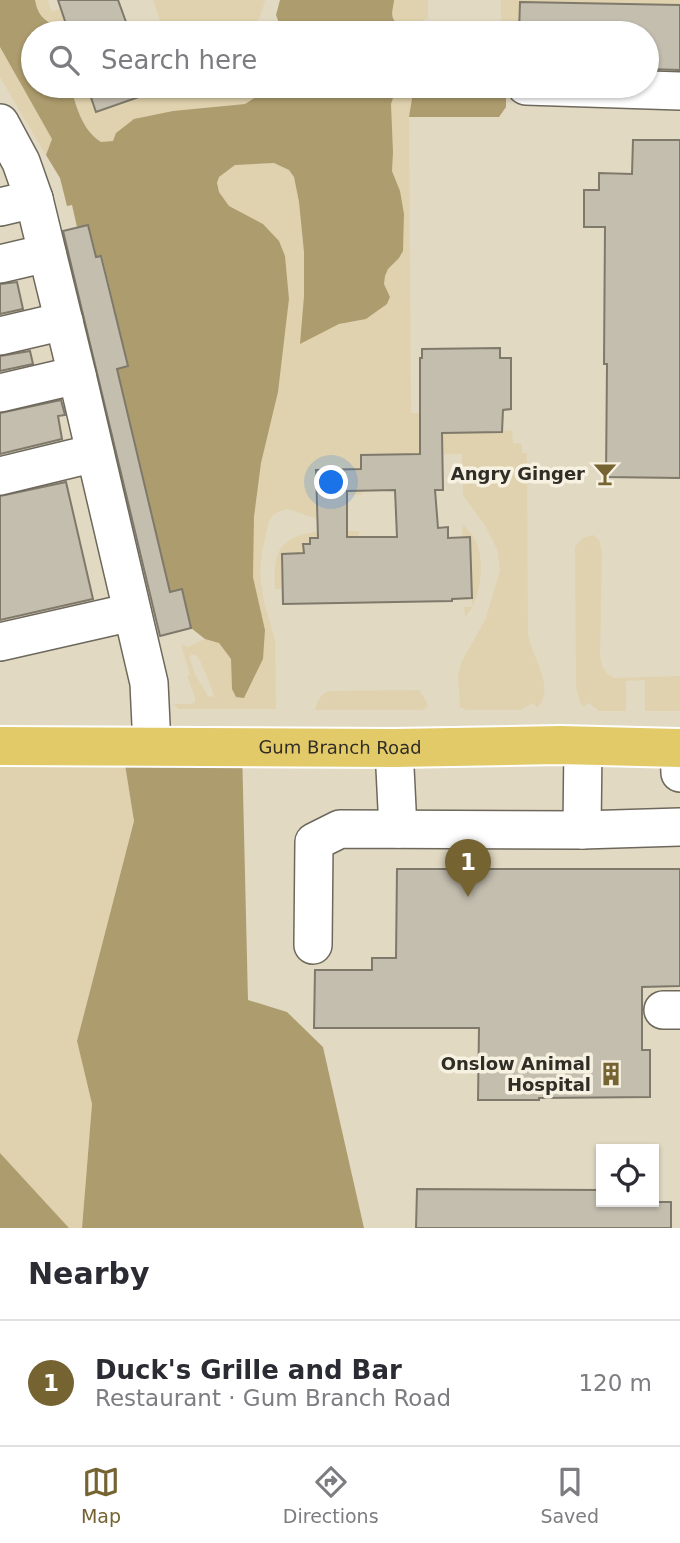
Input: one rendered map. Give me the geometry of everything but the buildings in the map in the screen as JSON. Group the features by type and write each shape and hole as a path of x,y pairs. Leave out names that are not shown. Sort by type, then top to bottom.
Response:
{"main road":[{"name":"Gum Branch Road","path":"0,746 583,746 680,756"}],"lane":[{"path":"659,90 680,91"},
{"path":"5,144 21,162 17,203 47,253 64,321 149,683 152,746"},
{"path":"0,264 47,253"},
{"path":"0,336 64,321"},
{"path":"0,393 77,375"},
{"path":"0,476 95,453"},
{"path":"0,642 132,612"},
{"path":"582,830 583,746"},
{"path":"394,748 398,830"},
{"path":"313,945 314,842 340,829 582,830 680,817"}],"shaded area":[{"path":"0,0 680,0 680,1228 364,1228 323,1047 287,1012 248,1001 242,747 0,747"},
{"path":"0,0 35,0 39,12 48,21 21,21 21,84 0,47"},
{"path":"35,0 47,0 52,12 61,8 65,21 46,21 39,13"},
{"path":"153,0 265,0 257,21 160,21"},
{"path":"280,0 394,0 392,13 395,21 278,21 276,15"},
{"path":"394,0 428,0 428,18 421,21 395,21"},
{"path":"501,0 680,0 680,5 520,2 519,21 501,21"},
{"path":"0,47 21,84 21,98 29,98 52,139 46,155 0,77"},
{"path":"29,98 74,98 84,124 101,142 113,141 116,133 134,119 173,111 245,104 254,98 393,98 392,171 400,191 404,214 403,251 385,276 384,284 390,297 387,304 366,319 339,324 300,344 304,252 294,177 289,170 274,163 235,165 219,177 217,183 219,192 229,206 263,224 279,241 285,256 289,299 278,392 261,463 254,517 253,577 265,630 263,659 244,698 236,697 232,689 231,659 219,643 205,639 191,628 182,589 170,592 117,369 128,366 102,256 96,257 88,225 77,227 72,205 67,206 60,178 46,155 52,139"},
{"path":"74,98 91,98 96,111 132,98 254,98 245,104 173,111 113,141 101,142 89,131"},
{"path":"393,98 412,98 409,117 411,413 421,413 438,433 512,431 513,443 522,444 522,453 527,453 528,634 544,682 542,700 537,708 533,703 520,710 467,710 460,707 458,676 461,663 486,618 500,570 497,549 486,527 463,495 462,454 362,455 362,495 347,495 346,469 317,470 317,514 347,513 347,518 315,518 288,509 273,515 268,524 260,574 264,602 275,640 276,709 179,709 173,704 195,702 181,644 188,647 205,639 219,643 231,659 232,689 244,697 263,659 265,630 253,577 254,518 261,463 278,392 289,299 285,256 263,224 229,206 219,192 219,177 235,165 274,163 289,170 294,177 304,252 301,344 339,324 366,319 387,304 390,297 384,284 385,276 403,251 404,214 392,171","holes":["192,654 197,656 214,695 212,697 208,696 196,676 189,657"]},
{"path":"412,98 506,98 506,107 499,117 409,117"},
{"path":"463,525 474,538 480,556 480,579 472,607 470,537 462,537"},
{"path":"323,531 359,531 359,537 303,544 304,553 282,554 283,589 275,589 276,561 280,549 288,541"},
{"path":"593,535 599,540 602,552 600,657 603,667 614,678 680,676 680,711 645,711 645,680 626,681 626,711 599,711 589,703 583,707 581,703 576,681 575,547 583,538"},
{"path":"464,607 472,607 471,610 465,617"},
{"path":"419,690 428,705 422,710 315,710 320,698 329,691"},
{"path":"122,746 134,821 77,1041 92,1104 82,1228 69,1228 0,1153 0,747"},
{"path":"122,746 242,747 248,1000 287,1012 323,1047 364,1228 82,1228 92,1104 77,1041 134,821"},
{"path":"0,1153 69,1228 0,1228"}],"place":[{"name":"Angry Ginger","path":"605,474"},
{"name":"Duck's Grille and Bar","path":"468,897"},
{"name":"Onslow Animal Hospital","path":"611,1074"}]}
